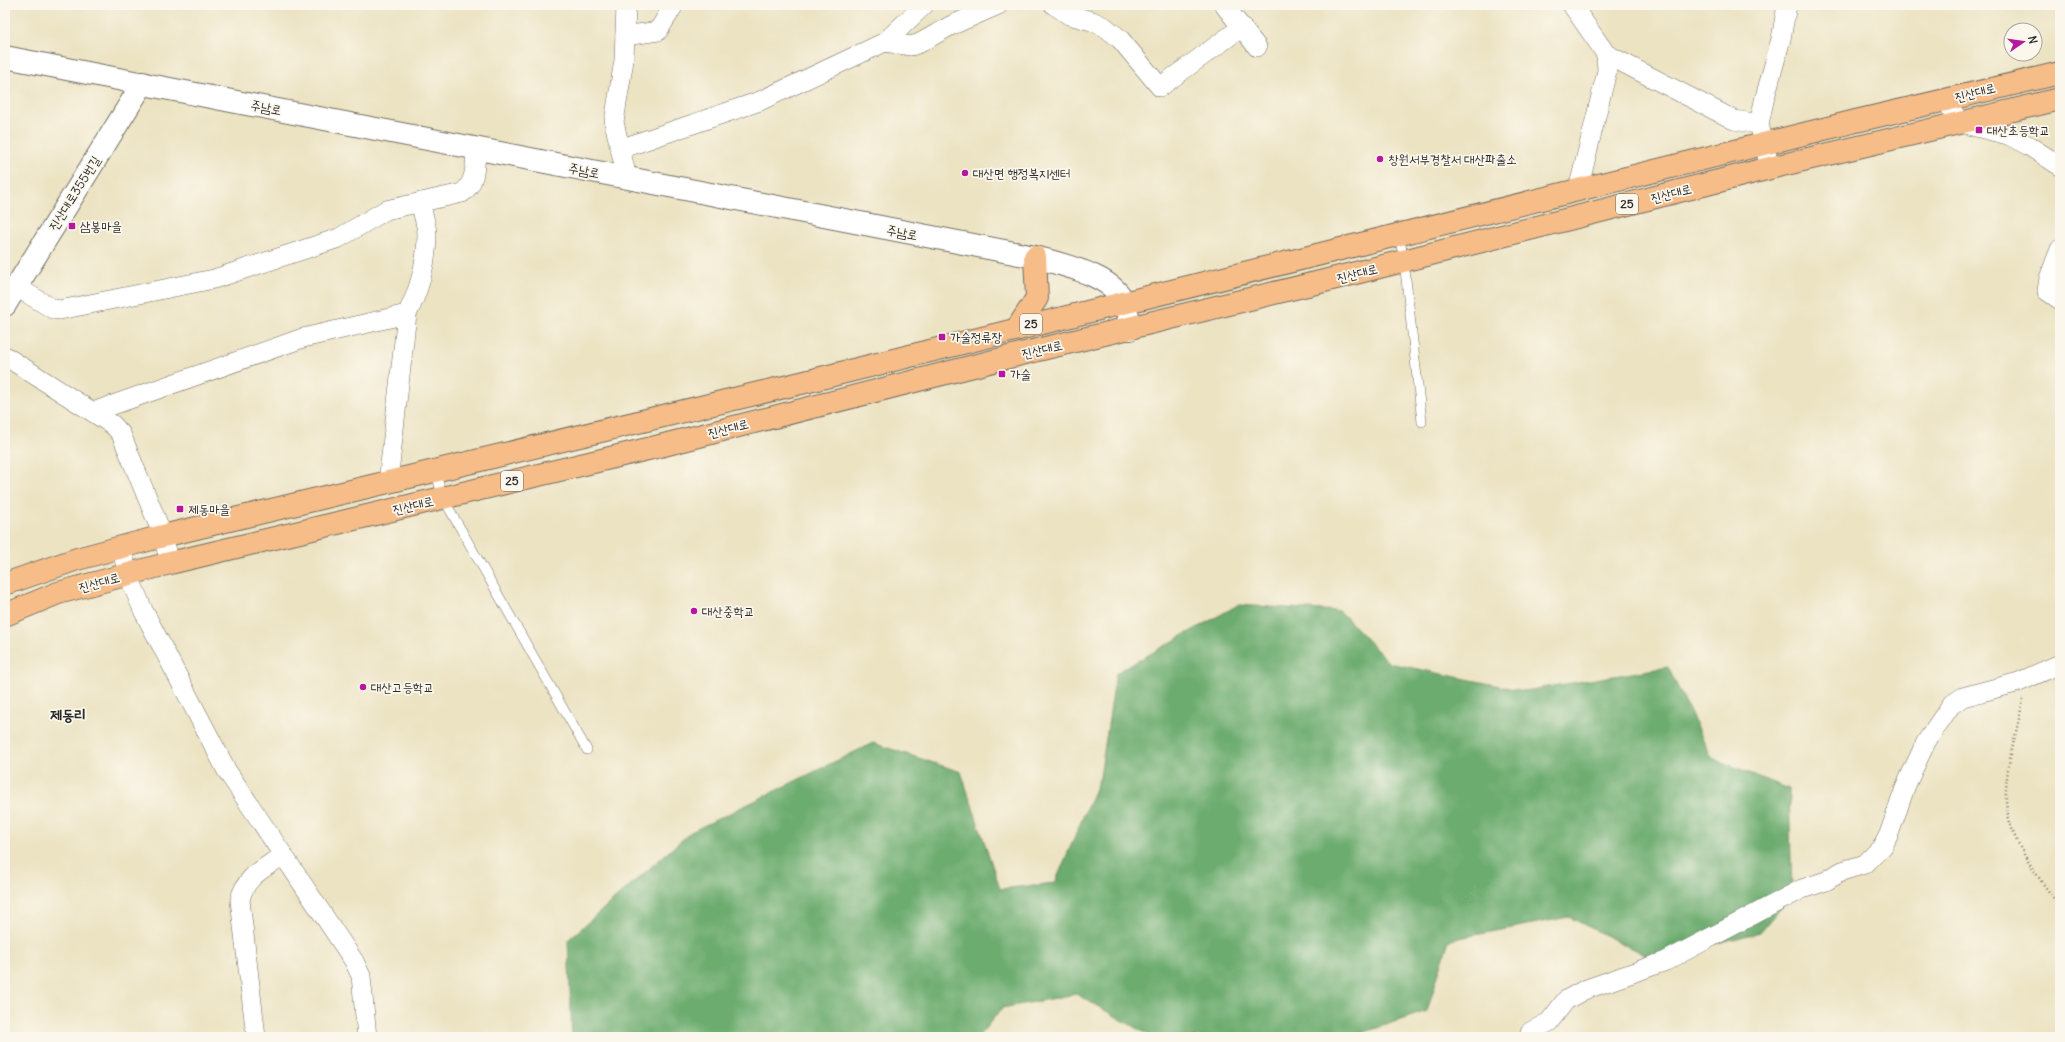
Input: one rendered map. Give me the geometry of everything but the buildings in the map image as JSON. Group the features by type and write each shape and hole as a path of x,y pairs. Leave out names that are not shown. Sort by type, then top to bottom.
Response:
{"main road":[{"name":"진산대로","path":"5,584 77,559 163,536 801,383 1018,327 1125,303 1578,190 1762,134 1945,99 2060,73"},
{"name":"진산대로","path":"5,615 58,593 170,563 443,498 1130,329 1770,168 2060,99"},
{"path":"1018,327 1037,298 1035,257"}],"street":[{"path":"626,5 624,60 614,122 627,178"},
{"path":"625,36 658,31 674,5"},
{"path":"620,149 760,101 885,42 924,5"},
{"path":"885,42 911,46 920,43 950,26 998,5"},
{"path":"1054,5 1069,15 1092,21 1104,27 1120,39 1160,88 1242,28"},
{"path":"1224,5 1257,47"},
{"path":"1572,5 1606,54 1762,134"},
{"path":"1770,168 1762,134 1764,101 1781,39 1787,5"},
{"path":"1578,190 1607,71 1606,54"},
{"name":"주남로","path":"5,57 143,83 476,150 1035,257 1099,278 1111,287 1125,303"},
{"name":"진산대로355번길","path":"10,295 143,83"},
{"path":"1945,99 1960,123 2008,135 2029,146 2060,166"},
{"path":"10,295 60,310 214,279 339,238 386,210 462,193 468,188 474,177 476,150"},
{"path":"388,482 406,314 415,297 425,260 427,234 420,202"},
{"path":"2060,249 2048,278 2047,291 2060,300"},
{"path":"1125,303 1130,329"},
{"path":"93,412 303,338 406,314"},
{"path":"5,356 113,425 126,442 163,536 170,563"},
{"path":"121,547 128,574 143,610 227,771 354,961 361,976 367,1037"},
{"path":"1530,1032 1548,1022 1566,1000 1584,990 1666,961 1802,889 1826,881 1842,871 1865,864 1882,846 1889,834 1917,759 1933,730 1951,705 1963,697 2026,678 2060,664"},
{"path":"256,1037 240,900 247,881 283,855"}],"lane":[{"path":"1399,235 1404,261 1422,422"},
{"path":"435,470 443,498 587,750"}],"path":[{"path":"2026,678 2006,791 2007,814 2020,848 2060,907"}],"green space":[{"path":"1238,605 1340,611 1389,663 1524,691 1668,667 1712,758 1789,789 1792,894 1761,932 1653,959 1569,917 1449,940 1427,1011 1350,1037 1152,1037 1076,994 1002,1008 978,1037 572,1037 568,940 691,832 873,743 961,772 1000,889 1055,883 1100,777 1116,673"}],"place":[{"name":"대산초등학교","path":"1979,130"},
{"name":"창원서부경찰서 대산파출소","path":"1380,159"},
{"name":"대산면 행정복지센터","path":"965,173"},
{"name":"삼봉마을","path":"72,226"},
{"name":"가술정류장","path":"942,337"},
{"name":"가술","path":"1002,374"},
{"name":"제동마을","path":"180,509"},
{"name":"대산중학교","path":"694,611"},
{"name":"대산고등학교","path":"363,687"}],"district":[{"name":"제동리","path":"68,715"}]}
